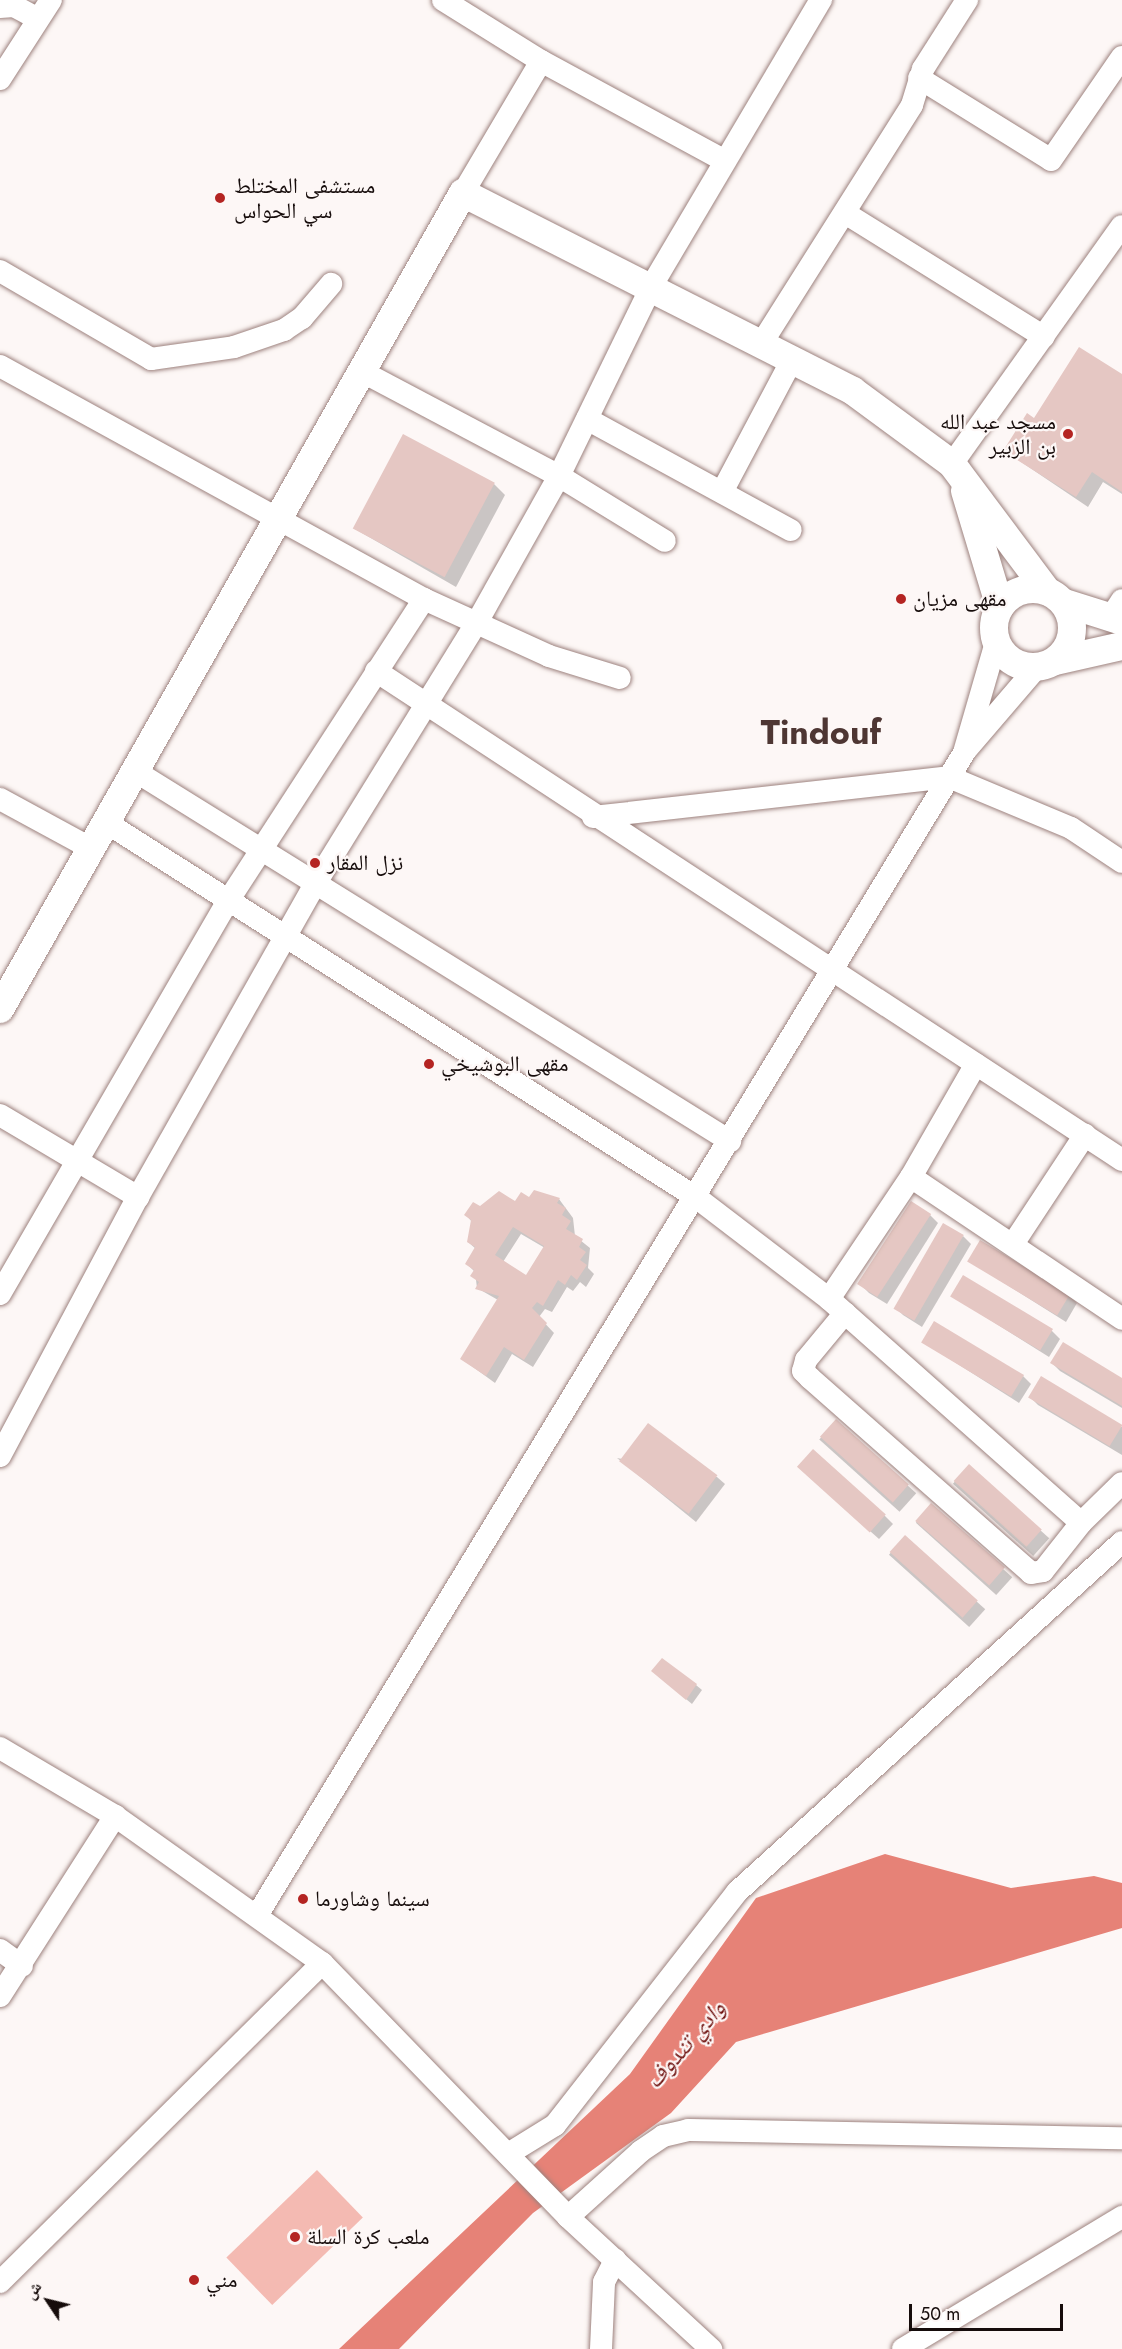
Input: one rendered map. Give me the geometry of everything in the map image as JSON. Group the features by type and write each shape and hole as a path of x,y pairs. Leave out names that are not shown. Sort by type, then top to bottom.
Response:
{"main road":[{"path":"0,1009 463,194 763,341 853,391 956,470 1056,597 1071,640 1046,664"},
{"path":"956,470 1000,607 996,642 1012,662 1046,664 1122,646"},
{"path":"1000,607 1026,589 1118,613"}],"street":[{"path":"0,80 51,0"},
{"path":"444,0 541,61 725,161"},
{"path":"0,1456 138,1197 285,937 429,704 559,476 651,287 821,0"},
{"path":"763,341 912,105 919,78 967,0"},
{"path":"0,7 14,6 38,19"},
{"path":"919,78 1051,160 1122,57"},
{"path":"463,194 541,61"},
{"path":"845,213 1044,337"},
{"path":"956,470 1044,337 1122,226"},
{"path":"0,271 151,359 234,347 284,330 302,318 331,284"},
{"path":"722,492 793,358"},
{"path":"0,366 277,521 424,599 476,624 620,678"},
{"path":"361,371 559,476 664,541"},
{"path":"587,419 791,530"},
{"path":"0,1294 228,900 424,599"},
{"path":"964,751 996,642"},
{"path":"258,1914 697,1198 831,970 964,751 1046,664"},
{"path":"376,671 429,704 593,817 1122,1160"},
{"path":"135,771 318,881 730,1141"},
{"path":"593,817 949,777 1071,828 1122,862"},
{"path":"0,799 92,849"},
{"path":"107,823 697,1198 837,1306 1081,1523"},
{"path":"976,1064 806,1360 803,1371 1031,1573 1042,1571 1081,1523 1122,1484"},
{"path":"0,1115 78,1159 138,1197"},
{"path":"1013,1244 1085,1135"},
{"path":"911,1177 1122,1319"},
{"path":"508,2154 555,2126 736,1892 1122,1542"},
{"path":"0,1748 116,1816 258,1914 322,1964 568,2217 711,2349"},
{"path":"0,1996 22,1966 116,1816"},
{"path":"0,1950 22,1966"},
{"path":"0,2282 322,1964"},
{"path":"568,2217 641,2151 663,2136 688,2130 1122,2138"},
{"path":"903,2349 1122,2217"},
{"path":"600,2349 604,2282 615,2260"}],"shaded area":[{"name":"ملعب كرة السلة","path":"317,2170 363,2217 272,2305 226,2258"}],"water":[{"name":"وادي تندوف","path":"885,1854 1011,1888 1094,1876 1122,1883 1122,1928 736,2042 671,2113 533,2213 399,2349 339,2349 630,2074 756,1898"}],"building":[{"name":"مسجد عبد الله بن الزبير","path":"1079,347 1122,374 1122,492 1092,472 1076,497 1003,451 1027,413 1034,418"},
{"path":"403,434 495,483 445,577 353,528"},
{"path":"534,1190 560,1198 557,1203 566,1208 562,1215 571,1221 566,1229 583,1239 579,1247 586,1252 580,1260 587,1265 577,1280 571,1275 565,1285 558,1280 543,1306 537,1302 532,1308 547,1323 524,1360 504,1347 486,1376 460,1359 499,1296 475,1289 479,1282 470,1276 474,1270 465,1264 475,1247 467,1242 471,1220 464,1215 473,1202 480,1206 499,1191 515,1201 521,1192 529,1197","holes":["513,1227 544,1246 526,1275 495,1255"]},
{"path":"911,1201 931,1214 877,1297 857,1284"},
{"path":"943,1223 964,1235 914,1321 894,1309"},
{"path":"980,1240 1070,1294 1057,1316 967,1261"},
{"path":"963,1275 1053,1329 1040,1351 950,1296"},
{"path":"934,1321 1024,1375 1011,1397 921,1342"},
{"path":"1063,1342 1122,1378 1122,1406 1050,1363"},
{"path":"1041,1376 1122,1425 1110,1446 1028,1397"},
{"path":"836,1419 909,1485 893,1502 820,1437"},
{"path":"648,1423 717,1475 689,1514 619,1461"},
{"path":"813,1449 886,1515 870,1532 797,1467"},
{"path":"969,1464 1042,1530 1026,1547 954,1481"},
{"path":"931,1503 1005,1567 989,1585 915,1521"},
{"path":"905,1535 978,1601 962,1618 890,1552"},
{"path":"662,1658 697,1684 686,1700 651,1671"}],"place":[{"name":"مستشفى المختلط سي الحواس","path":"220,198"},
{"name":"مسجد عبد الله بن الزبير","path":"1068,434"},
{"name":"مقهى مزيان","path":"901,599"},
{"name":"نزل المقار","path":"315,863"},
{"name":"مقهى البوشيخي","path":"429,1064"},
{"name":"سينما وشاورما","path":"303,1899"},
{"name":"ملعب كرة السلة","path":"295,2237"},
{"name":"مني","path":"194,2280"}],"district":[{"name":"Tindouf","path":"821,733"}]}
